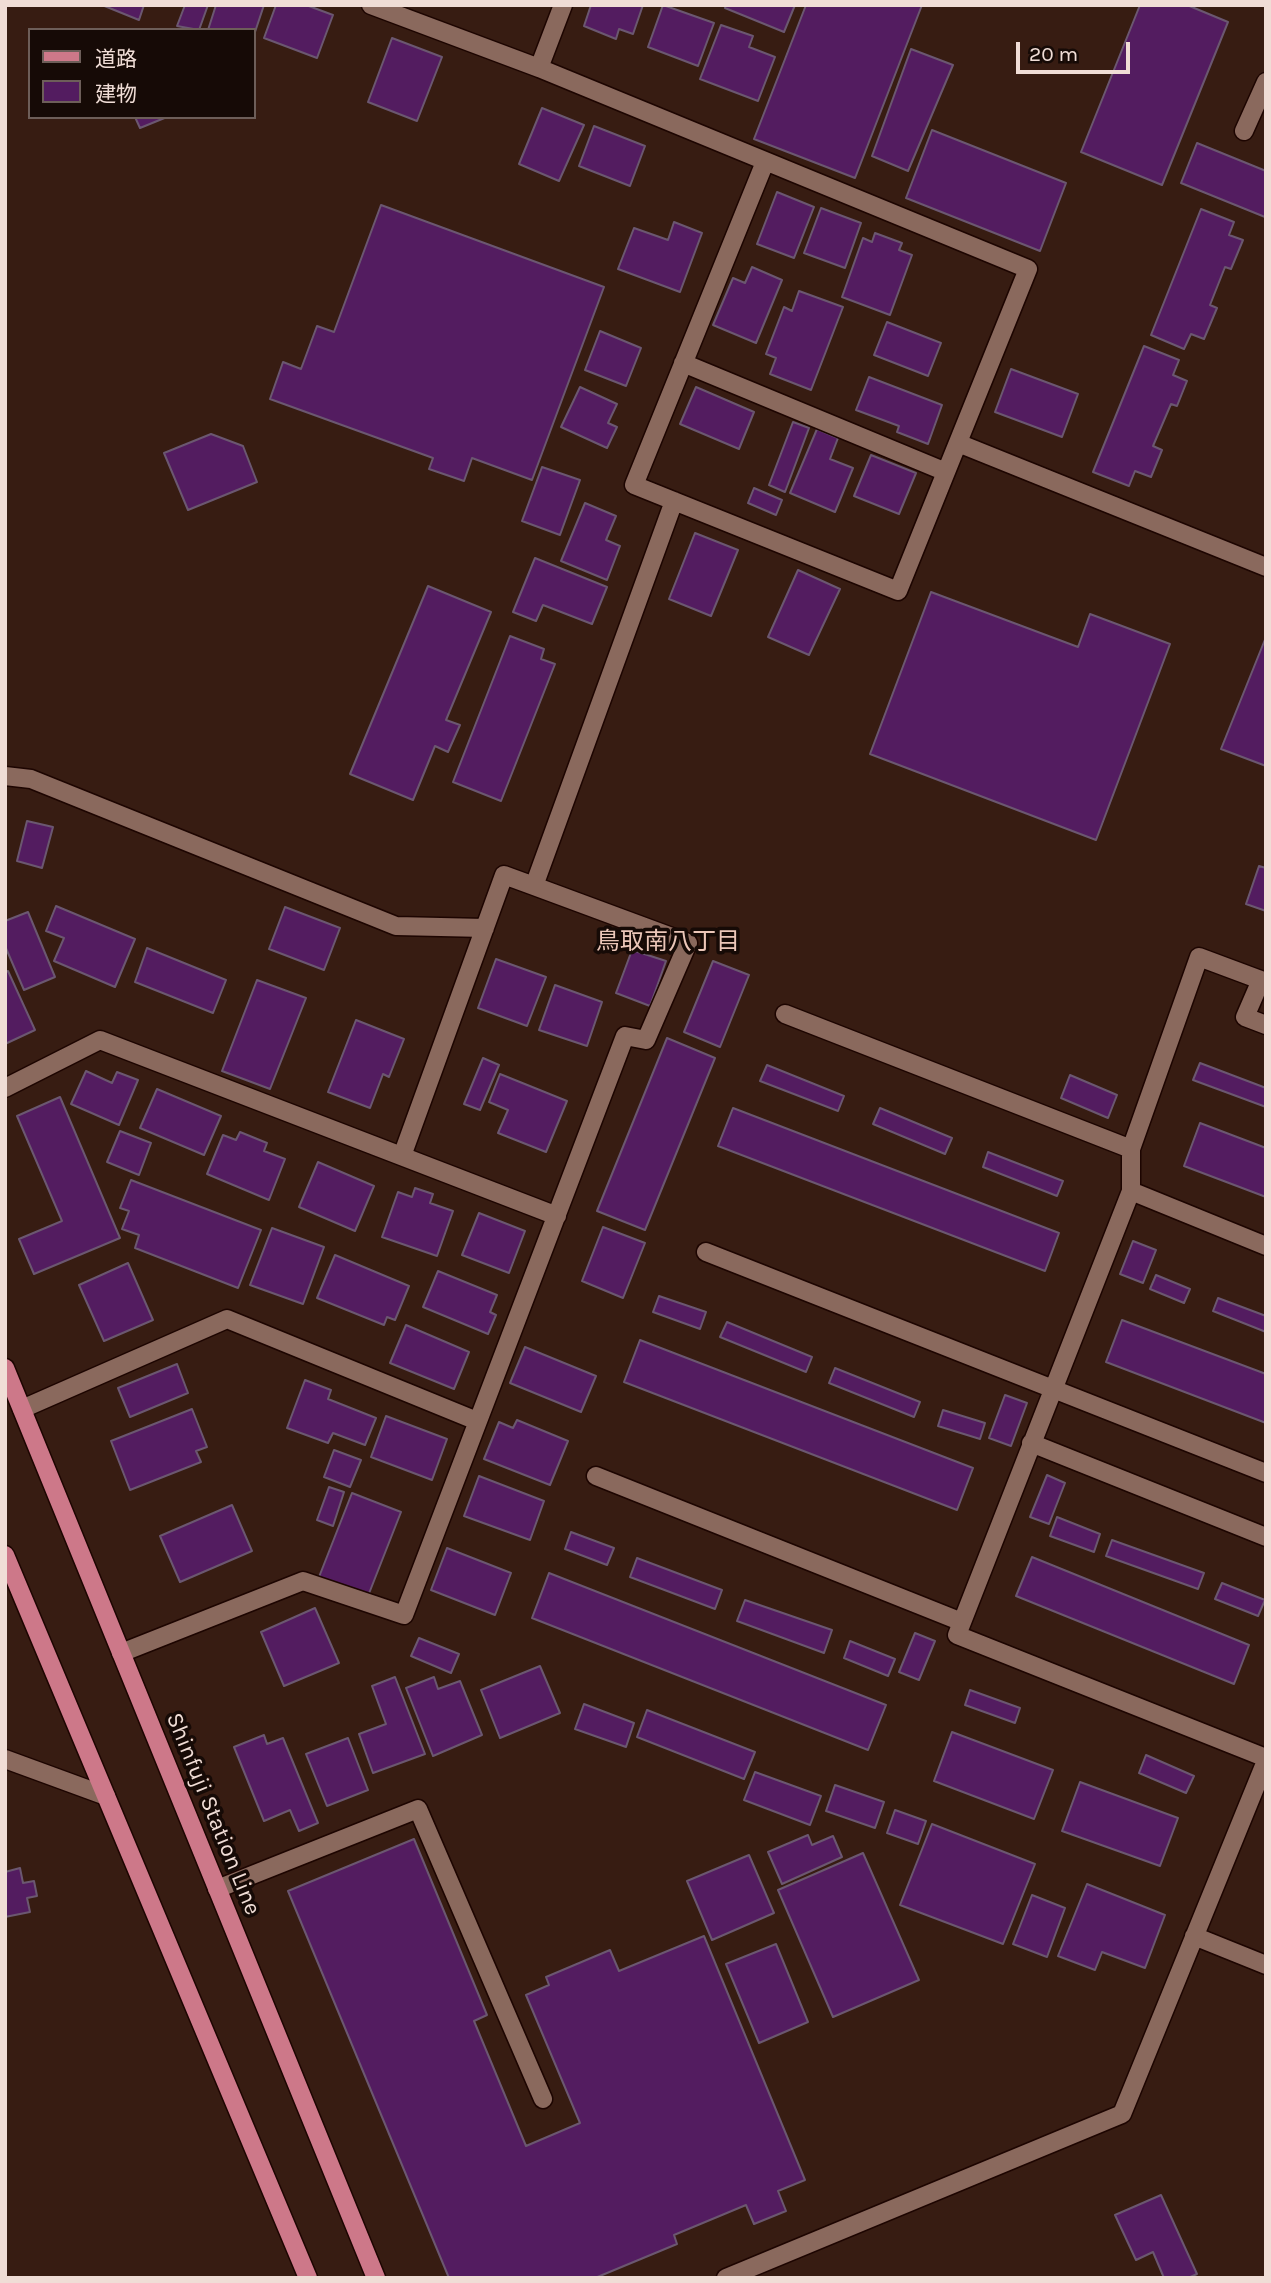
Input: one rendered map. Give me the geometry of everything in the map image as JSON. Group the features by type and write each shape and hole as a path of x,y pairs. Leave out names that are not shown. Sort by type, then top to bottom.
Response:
{"main road":[{"name":"Shinfuji Station Line","path":"5,1368 376,2278"},
{"path":"5,1555 308,2278"}],"street":[{"path":"371,5 539,68 1028,269 898,591 634,485 765,162"},
{"path":"539,68 563,5"},
{"path":"1244,131 1266,82"},
{"path":"683,363 946,472"},
{"path":"958,443 1266,567"},
{"path":"534,886 674,501"},
{"path":"5,776 31,779 396,926 485,928"},
{"path":"121,1653 303,1581 404,1615 625,1036 646,1040 688,943 504,875 402,1156"},
{"path":"726,2278 1122,2114 1266,1760 957,1635 1131,1191 1131,1149 1199,957 1263,981 1245,1017 1266,1025"},
{"path":"785,1014 1131,1149"},
{"path":"5,1087 100,1041 558,1216"},
{"path":"1131,1191 1266,1246"},
{"path":"706,1252 1266,1473"},
{"path":"22,1409 227,1319 477,1421"},
{"path":"1031,1443 1266,1537"},
{"path":"596,1476 962,1622"},
{"path":"5,1759 106,1796"},
{"path":"217,1889 418,1809 543,2099"},
{"path":"1194,1936 1266,1965"}],"building":[{"path":"102,5 144,5 139,20"},
{"path":"185,5 208,5 200,28 177,26"},
{"path":"216,5 264,5 256,29 209,28"},
{"path":"276,5 306,5 333,15 317,58 264,38"},
{"path":"591,5 643,5 633,34 619,29 616,39 584,26"},
{"path":"663,5 714,23 698,66 648,47"},
{"path":"726,5 795,5 784,32 725,8"},
{"path":"806,5 922,5 855,178 754,139"},
{"path":"1140,5 1187,5 1228,22 1162,185 1081,152"},
{"path":"721,25 753,36 749,47 775,57 758,101 700,79"},
{"path":"392,38 442,57 417,121 368,102"},
{"path":"911,49 953,65 908,171 872,156"},
{"path":"542,108 584,125 559,181 519,164"},
{"path":"136,119 162,119 140,128"},
{"path":"594,126 645,146 630,186 579,166"},
{"path":"932,130 1066,183 1040,251 906,198"},
{"path":"1197,143 1266,171 1265,217 1181,183"},
{"path":"777,192 814,207 794,258 757,244"},
{"path":"381,205 604,287 532,480 472,458 464,481 429,469 433,458 270,399 283,362 301,369 317,326 334,332"},
{"path":"821,208 861,223 845,268 804,253"},
{"path":"1201,209 1234,222 1229,235 1243,240 1231,269 1225,267 1210,305 1217,308 1204,339 1191,334 1184,349 1151,335"},
{"path":"674,222 702,233 680,292 618,269 634,228 668,240"},
{"path":"875,233 902,243 899,250 912,255 890,315 842,297 863,238 872,242"},
{"path":"752,267 782,280 756,343 713,325 733,278 745,283"},
{"path":"799,291 843,307 811,390 770,374 776,358 766,354 784,307 792,311"},
{"path":"887,322 941,343 928,376 874,355"},
{"path":"600,331 641,348 626,386 585,370"},
{"path":"1144,346 1179,360 1173,375 1187,381 1177,406 1171,404 1153,446 1162,450 1151,477 1135,471 1129,486 1093,472"},
{"path":"1011,369 1078,394 1062,437 995,412"},
{"path":"869,377 942,405 928,444 897,432 899,426 856,410"},
{"path":"580,387 617,404 608,423 617,427 607,448 561,427"},
{"path":"696,387 754,412 739,449 680,424"},
{"path":"793,422 809,428 785,492 769,485"},
{"path":"817,429 838,438 830,459 853,468 835,512 790,493"},
{"path":"211,434 243,446 257,482 188,510 164,453"},
{"path":"871,455 916,473 899,514 854,496"},
{"path":"542,467 580,480 560,535 522,521"},
{"path":"754,488 782,500 776,515 748,503"},
{"path":"585,503 616,516 606,540 620,546 607,580 561,561"},
{"path":"695,533 738,550 711,616 669,599"},
{"path":"535,558 607,587 592,624 543,605 536,621 513,612"},
{"path":"798,570 840,589 809,655 768,637"},
{"path":"428,586 491,612 446,720 460,725 448,752 435,746 413,800 350,774"},
{"path":"931,592 1078,647 1090,614 1170,644 1096,840 870,754"},
{"path":"510,636 544,649 541,659 555,664 501,801 453,782"},
{"path":"1266,637 1266,766 1221,749"},
{"path":"27,821 53,827 42,868 17,861"},
{"path":"1259,866 1266,868 1266,911 1246,904"},
{"path":"56,906 135,939 115,987 54,961 64,938 46,931"},
{"path":"285,907 340,928 324,970 269,949"},
{"path":"28,912 55,977 24,990 5,946 5,921"},
{"path":"147,948 226,980 213,1013 135,982"},
{"path":"632,950 666,961 650,1006 616,993"},
{"path":"496,959 546,977 527,1026 478,1008"},
{"path":"713,961 749,975 720,1047 684,1032"},
{"path":"8,971 35,1030 5,1044 5,972"},
{"path":"257,980 306,998 270,1089 222,1071"},
{"path":"555,985 602,1002 587,1046 539,1030"},
{"path":"356,1020 404,1039 389,1077 383,1074 370,1108 328,1092"},
{"path":"667,1038 715,1058 645,1230 597,1211"},
{"path":"483,1058 499,1065 480,1110 464,1104"},
{"path":"1200,1063 1266,1088 1266,1107 1193,1080"},
{"path":"767,1065 844,1096 838,1111 760,1081"},
{"path":"86,1071 112,1083 117,1072 138,1080 119,1125 71,1104"},
{"path":"500,1074 567,1101 546,1152 498,1133 508,1110 489,1102"},
{"path":"1070,1075 1117,1095 1108,1118 1061,1098"},
{"path":"157,1089 221,1116 204,1155 140,1128"},
{"path":"60,1097 120,1238 34,1274 19,1239 62,1221 17,1116"},
{"path":"733,1108 1059,1233 1045,1271 718,1146"},
{"path":"880,1108 952,1138 945,1154 873,1124"},
{"path":"1200,1123 1266,1148 1266,1197 1184,1166"},
{"path":"120,1131 151,1143 139,1175 107,1162"},
{"path":"240,1132 267,1143 264,1151 285,1159 269,1200 207,1174 223,1135 236,1140"},
{"path":"988,1152 1063,1181 1057,1196 983,1167"},
{"path":"318,1162 374,1186 355,1231 299,1207"},
{"path":"131,1180 261,1230 238,1288 135,1248 139,1235 122,1229 129,1211 120,1208"},
{"path":"415,1188 433,1194 430,1203 453,1211 437,1256 382,1237 398,1192 412,1197"},
{"path":"479,1213 525,1231 509,1273 462,1255"},
{"path":"603,1227 645,1243 623,1298 582,1281"},
{"path":"272,1228 324,1247 303,1304 250,1285"},
{"path":"1133,1241 1156,1250 1143,1283 1120,1274"},
{"path":"335,1255 409,1286 395,1320 387,1317 384,1325 317,1298"},
{"path":"128,1263 153,1320 104,1341 79,1285"},
{"path":"438,1271 497,1295 490,1312 496,1315 488,1334 423,1307"},
{"path":"1156,1275 1190,1289 1184,1303 1150,1289"},
{"path":"659,1296 706,1312 700,1329 653,1312"},
{"path":"1218,1298 1266,1316 1266,1332 1213,1311"},
{"path":"1122,1320 1266,1374 1266,1423 1106,1362"},
{"path":"727,1322 812,1357 806,1372 720,1337"},
{"path":"406,1325 469,1352 454,1389 390,1363"},
{"path":"640,1340 973,1468 957,1510 624,1382"},
{"path":"525,1347 596,1376 581,1412 510,1383"},
{"path":"177,1364 188,1393 130,1417 118,1388"},
{"path":"835,1368 920,1402 914,1417 829,1383"},
{"path":"305,1380 331,1390 328,1399 376,1418 365,1445 333,1433 328,1443 287,1428"},
{"path":"1005,1395 1027,1403 1011,1446 989,1438"},
{"path":"192,1409 207,1447 196,1451 201,1462 130,1490 111,1441"},
{"path":"943,1410 985,1423 980,1439 938,1426"},
{"path":"386,1416 447,1439 432,1480 371,1457"},
{"path":"517,1420 568,1441 550,1485 484,1459 499,1422 513,1428"},
{"path":"334,1450 361,1460 350,1487 324,1477"},
{"path":"1047,1475 1065,1483 1049,1524 1030,1517"},
{"path":"479,1476 544,1501 530,1540 464,1516"},
{"path":"329,1487 344,1492 333,1526 317,1520"},
{"path":"352,1493 401,1512 368,1596 319,1577"},
{"path":"232,1505 252,1551 180,1582 160,1536"},
{"path":"1057,1517 1100,1534 1094,1552 1050,1536"},
{"path":"571,1532 614,1548 607,1565 565,1549"},
{"path":"1112,1540 1204,1573 1198,1589 1106,1556"},
{"path":"447,1548 511,1573 495,1615 431,1590"},
{"path":"1032,1557 1249,1645 1234,1684 1016,1596"},
{"path":"637,1558 722,1590 715,1609 630,1577"},
{"path":"549,1573 886,1705 868,1750 532,1618"},
{"path":"1222,1583 1265,1600 1258,1616 1215,1599"},
{"path":"745,1600 832,1630 824,1653 737,1621"},
{"path":"315,1608 339,1663 284,1686 261,1632"},
{"path":"915,1633 935,1641 919,1680 899,1672"},
{"path":"419,1638 459,1654 451,1673 411,1656"},
{"path":"850,1641 895,1659 888,1676 844,1658"},
{"path":"540,1666 560,1713 500,1738 481,1690"},
{"path":"395,1677 425,1754 373,1773 359,1734 386,1724 372,1686"},
{"path":"434,1677 438,1689 460,1681 482,1735 433,1756 406,1688"},
{"path":"970,1690 1020,1708 1015,1723 965,1705"},
{"path":"584,1704 634,1723 626,1747 575,1729"},
{"path":"647,1710 755,1752 744,1779 637,1737"},
{"path":"952,1732 1053,1770 1034,1819 934,1781"},
{"path":"264,1735 267,1744 283,1738 318,1823 299,1831 290,1810 264,1821 234,1747"},
{"path":"348,1738 368,1790 327,1806 306,1754"},
{"path":"1146,1755 1194,1776 1186,1793 1139,1773"},
{"path":"755,1772 821,1796 810,1825 744,1800"},
{"path":"1080,1782 1178,1818 1160,1866 1062,1831"},
{"path":"835,1785 884,1802 875,1828 826,1811"},
{"path":"895,1810 926,1821 918,1844 887,1833"},
{"path":"932,1824 1035,1864 1003,1944 900,1905"},
{"path":"808,1835 812,1845 833,1836 842,1857 782,1884 768,1852"},
{"path":"414,1839 487,2015 474,2021 526,2146 580,2123 526,1995 549,1985 546,1977 610,1950 619,1971 704,1936 805,2180 778,2191 786,2211 754,2224 746,2205 674,2235 677,2244 595,2278 449,2278 288,1891"},
{"path":"863,1853 919,1980 833,2017 778,1890"},
{"path":"749,1855 774,1913 712,1940 687,1881"},
{"path":"20,1868 23,1883 34,1881 37,1896 27,1898 30,1912 5,1917 5,1872"},
{"path":"1087,1884 1165,1915 1145,1968 1102,1952 1095,1970 1058,1956"},
{"path":"1032,1895 1065,1908 1047,1957 1013,1944"},
{"path":"776,1944 808,2022 759,2043 726,1964"},
{"path":"1161,2195 1197,2274 1188,2278 1164,2278 1153,2252 1136,2260 1115,2215"}],"district":[{"name":"鳥取南八丁目","path":"668,942"}]}
